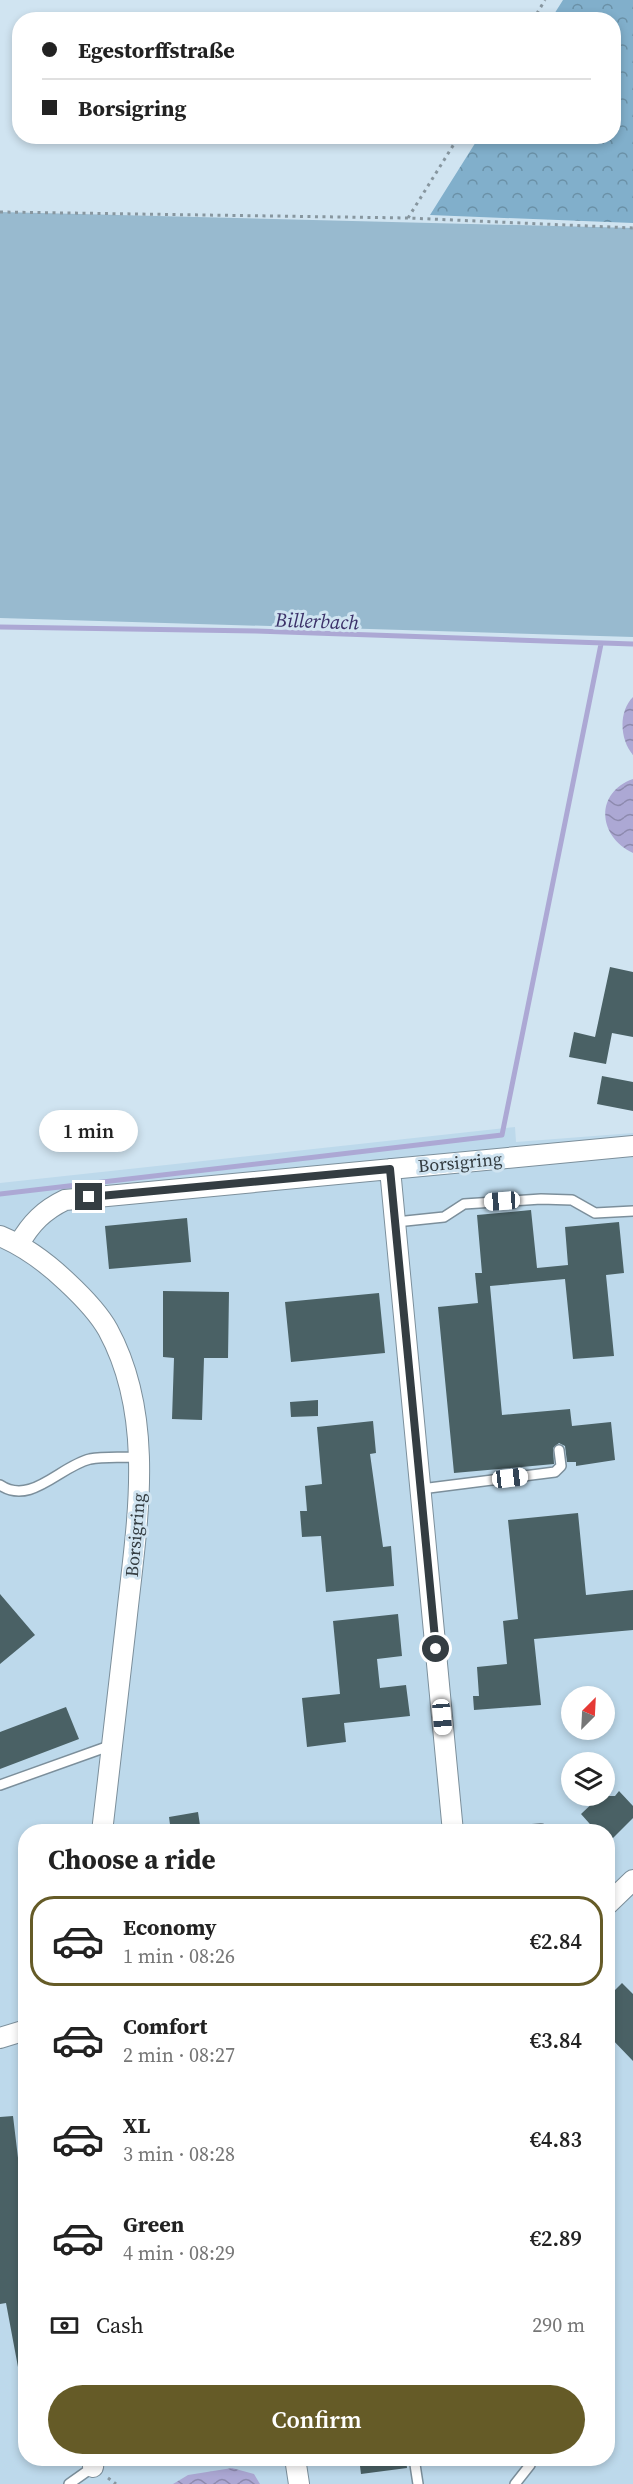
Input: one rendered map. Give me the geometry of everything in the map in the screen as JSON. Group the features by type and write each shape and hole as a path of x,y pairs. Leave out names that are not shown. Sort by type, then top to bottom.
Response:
{"street":[{"name":"Borsigring","path":"19,1244 31,1224 50,1207 65,1200 633,1146"},
{"path":"390,1169 452,1824"},
{"name":"Borsigring","path":"0,1236 19,1244 84,1298 108,1330 125,1374 136,1417 140,1497 103,1824"},
{"path":"615,1897 633,1880"},
{"path":"0,2038 18,2032"},
{"path":"296,2466 299,2484"}],"lane":[{"path":"396,1222 444,1217 464,1204 541,1199 572,1200 595,1213 633,1211"},
{"path":"421,1489 555,1472 561,1466 559,1450"},
{"path":"0,1485 7,1490 26,1492 78,1463 92,1459 138,1457"},
{"path":"0,1785 112,1745"},
{"path":"69,2484 90,2466"},
{"path":"415,2466 418,2484"},
{"path":"515,2484 529,2466"}],"path":[{"path":"408,218 454,144"},
{"path":"0,212 408,218 633,228"}],"shaded area":[{"path":"0,212 633,228 633,637 0,618"},
{"path":"515,1127 516,1142 633,1133 633,2484 0,2484 0,1183"}],"green space":[{"path":"563,0 633,0 633,223 430,215 475,144 621,144 621,12 555,12"}],"water":[{"path":"633,697 633,755 625,742 622,726 625,710"},
{"path":"633,779 633,853 621,846 613,837 607,826 605,815 612,794 620,786"},
{"path":"232,2468 254,2474 260,2484 173,2484 188,2475"}],"building":[{"path":"610,967 633,972 633,1037 612,1033 606,1064 569,1057 574,1032 595,1037"},
{"path":"602,1076 633,1082 633,1111 597,1104"},
{"path":"531,1210 537,1268 568,1265 565,1227 619,1222 624,1273 606,1275 614,1356 573,1359 565,1279 490,1286 502,1415 570,1409 572,1426 611,1422 615,1460 576,1466 576,1462 567,1462 565,1446 559,1443 553,1448 554,1464 454,1473 438,1307 478,1303 475,1273 482,1273 477,1215"},
{"path":"187,1218 191,1262 109,1269 105,1226"},
{"path":"163,1291 229,1292 228,1358 204,1358 202,1420 172,1419 174,1358 163,1357"},
{"path":"379,1293 385,1353 291,1362 285,1302"},
{"path":"318,1400 318,1416 291,1417 290,1402"},
{"path":"373,1421 376,1453 370,1454 383,1547 391,1546 394,1586 326,1592 321,1536 302,1537 300,1511 307,1511 305,1486 322,1484 317,1427"},
{"path":"578,1513 586,1595 633,1590 633,1630 534,1639 541,1705 474,1710 473,1696 479,1696 477,1667 507,1664 503,1621 518,1619 508,1520"},
{"path":"0,1594 35,1635 0,1664"},
{"path":"398,1614 402,1656 377,1659 380,1688 406,1685 410,1716 344,1723 346,1742 307,1747 302,1698 340,1694 333,1621"},
{"path":"66,1707 79,1739 0,1769 0,1732"},
{"path":"619,1791 633,1806 633,1818 615,1836 615,1824 590,1824 581,1814 589,1806 615,1806 615,1796"},
{"path":"198,1812 200,1824 170,1824 169,1817"},
{"path":"622,1983 633,1994 633,2061 615,2042 615,1990"},
{"path":"13,2116 18,2158 18,2367 6,2303 0,2304 0,2117"},
{"path":"360,2466 407,2466 407,2468 361,2474"}],"waterway":[{"name":"Billerbach","path":"0,627 256,631 633,644"},
{"path":"0,1194 502,1135 601,644"}],"route":[{"path":"89,1197 390,1169 436,1649"}]}
